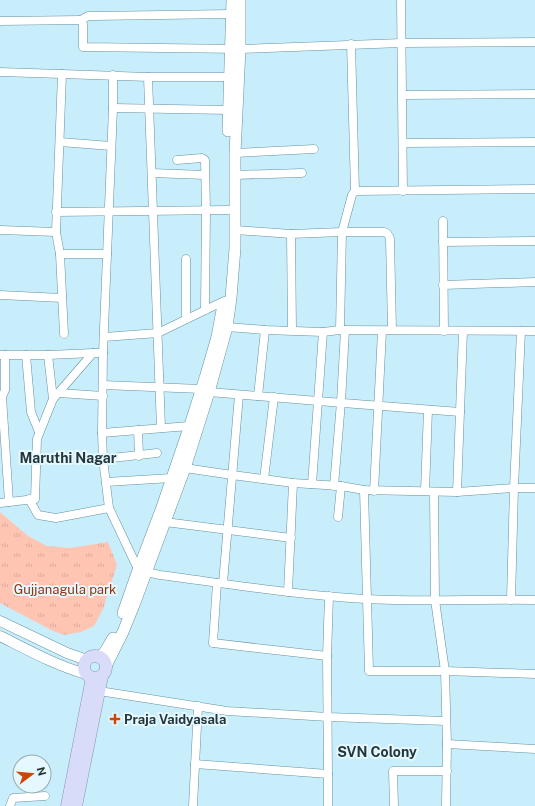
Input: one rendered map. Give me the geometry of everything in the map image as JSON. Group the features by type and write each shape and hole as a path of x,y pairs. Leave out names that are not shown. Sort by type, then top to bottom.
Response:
{"main road":[{"path":"67,806 97,670 116,633 142,570 165,522 185,468 227,301 235,248 235,49 232,0"},
{"path":"142,570 189,426 205,391 227,326 230,77 235,49 240,0"},
{"path":"87,660 84,667 97,670"},
{"path":"76,806 99,690 97,670"}],"street":[{"path":"401,0 403,191"},
{"path":"0,21 81,20 93,16 232,14"},
{"path":"81,20 83,24 83,47 235,49 351,44 535,42"},
{"path":"338,517 342,402 342,232 352,194 355,191 351,44"},
{"path":"0,72 148,77 230,77"},
{"path":"62,74 56,232 60,254 64,334"},
{"path":"113,76 103,353 103,460 108,508 142,570 160,575 288,592 367,599 535,600"},
{"path":"148,77 161,428"},
{"path":"403,95 535,94"},
{"path":"113,108 229,110"},
{"path":"60,142 111,146"},
{"path":"403,143 535,142"},
{"path":"235,153 314,149"},
{"path":"177,160 202,158 205,160 205,310"},
{"path":"152,173 205,175"},
{"path":"235,175 302,173"},
{"path":"355,191 535,189"},
{"path":"56,212 228,210"},
{"path":"443,221 444,331"},
{"path":"0,230 56,232"},
{"path":"235,230 291,234 342,232 387,233 390,239 392,330"},
{"path":"291,234 292,330"},
{"path":"443,242 535,240"},
{"path":"60,254 107,254"},
{"path":"186,259 186,319"},
{"path":"443,285 535,282"},
{"path":"0,295 62,298"},
{"path":"104,337 158,333 227,301"},
{"path":"227,326 265,330 323,332 342,330 535,331"},
{"path":"258,396 265,330"},
{"path":"374,491 382,331"},
{"path":"457,492 463,331"},
{"path":"511,600 521,331"},
{"path":"312,484 323,332"},
{"path":"0,503 35,499 37,439 39,432 56,396 92,353"},
{"path":"9,502 2,397 5,390 3,355 103,353"},
{"path":"26,355 31,412 39,432"},
{"path":"48,355 56,396"},
{"path":"103,385 160,387 460,412"},
{"path":"239,394 227,530 213,643 327,656"},
{"path":"56,396 103,396"},
{"path":"264,479 274,397"},
{"path":"425,491 428,410"},
{"path":"102,433 189,426"},
{"path":"138,430 139,456"},
{"path":"103,460 158,453"},
{"path":"185,468 293,483 338,486 374,491 457,492 535,488"},
{"path":"106,482 172,478"},
{"path":"288,592 293,483"},
{"path":"364,490 369,671 445,671 535,674"},
{"path":"434,492 435,600 445,671 447,744 446,806"},
{"path":"29,499 38,515 56,518 108,508"},
{"path":"165,522 291,538"},
{"path":"328,806 327,656 329,596"},
{"path":"0,621 67,653 87,660"},
{"path":"0,636 47,660 73,670 97,670"},
{"path":"99,690 227,711 328,717 446,721"},
{"path":"193,806 198,706"},
{"path":"447,744 535,749"},
{"path":"195,764 328,774"},
{"path":"394,806 393,771 447,771"},
{"path":"10,806 13,798 45,796"}],"green space":[{"name":"Gujjanagula park","path":"0,512 28,536 47,546 70,548 108,542 117,565 103,609 94,626 81,632 64,635 53,631 0,603"}],"place":[{"name":"Praja Vaidyasala","path":"115,719"}],"district":[{"name":"Maruthi Nagar","path":"68,458"},
{"name":"SVN Colony","path":"377,752"}]}
